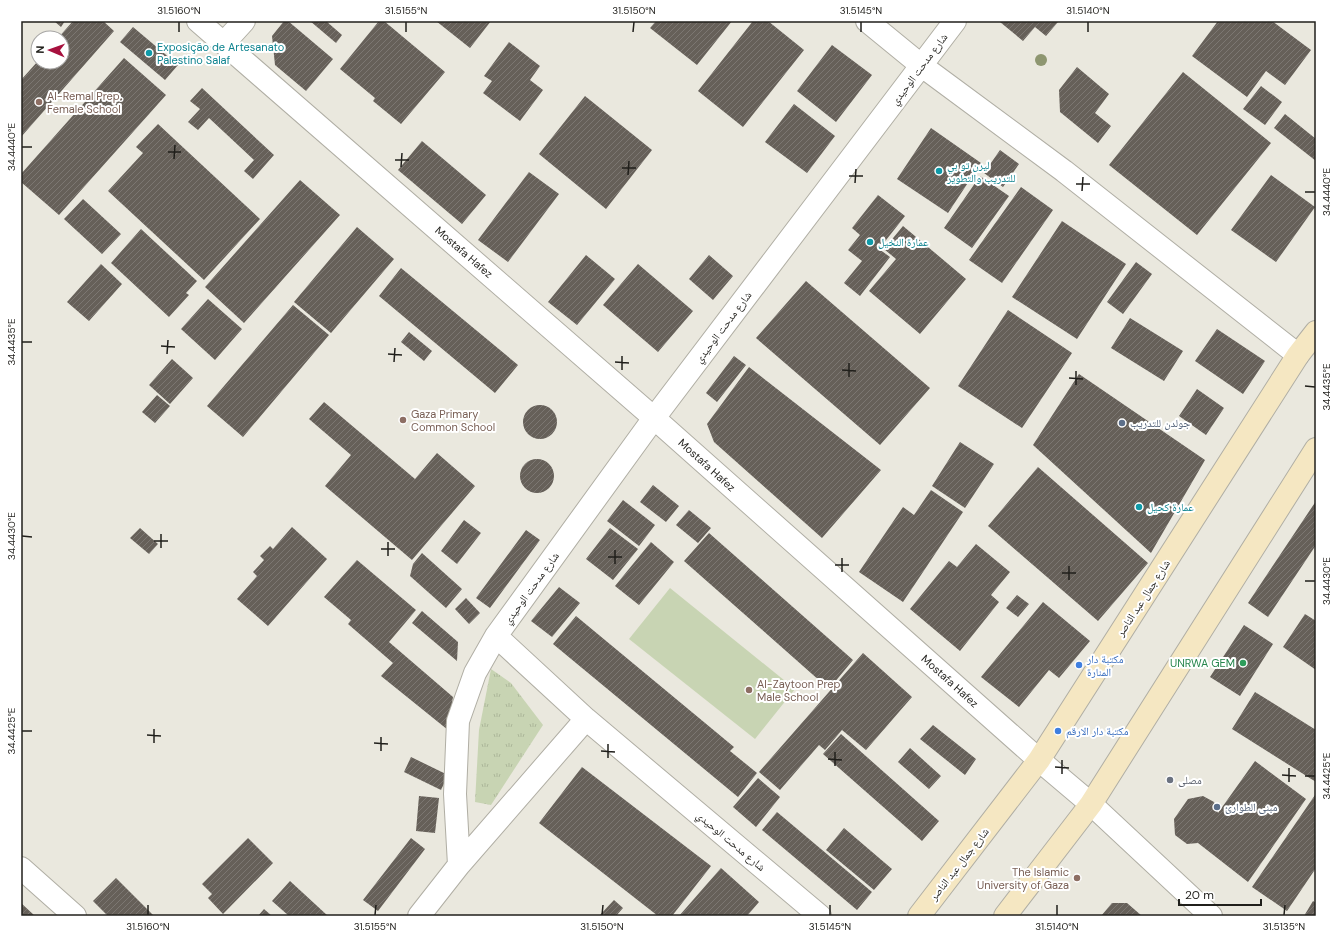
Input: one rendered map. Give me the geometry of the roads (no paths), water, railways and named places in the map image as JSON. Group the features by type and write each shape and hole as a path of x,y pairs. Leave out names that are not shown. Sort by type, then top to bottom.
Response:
{"main road":[{"name":"شارع جمال عبد الناصر","path":"919,916 1039,760 1298,355 1316,332"},
{"path":"1005,916 1091,804 1316,449"}],"street":[{"name":"Mostafa Hafez","path":"198,21 654,418 1039,760 1091,804 1211,916"},
{"path":"224,43 244,21"},
{"path":"867,21 922,66 1064,171 1298,355"},
{"name":"شارع مدحت الوحيدي","path":"459,866 455,794 458,720 475,673 496,636 654,418 955,21"},
{"name":"شارع مدحت الوحيدي","path":"496,636 586,719 820,916"},
{"path":"418,916 459,866 586,719"},
{"path":"21,868 75,916"}],"place":[{"name":"Exposição de Artesanato Palestino Salaf","path":"149,53"},
{"name":"Al-Remal Prep. Female School","path":"39,102"},
{"name":"ليرن تو بي للتدريب والتطوير","path":"939,171"},
{"name":"عمارة النخيل","path":"870,242"},
{"name":"Gaza Primary Common School","path":"403,420"},
{"name":"جولدن للتدريب","path":"1122,423"},
{"name":"عمارة كحيل","path":"1139,507"},
{"name":"UNRWA GEM","path":"1243,663"},
{"name":"مكتبة دار المنارة","path":"1079,665"},
{"name":"Al-Zaytoon Prep Male School","path":"749,690"},
{"name":"مكتبة دار الارقم","path":"1058,731"},
{"name":"مصلى","path":"1170,780"},
{"name":"مبنى الطوارئ","path":"1217,807"},
{"name":"The Islamic University of Gaza","path":"1077,878"}]}
